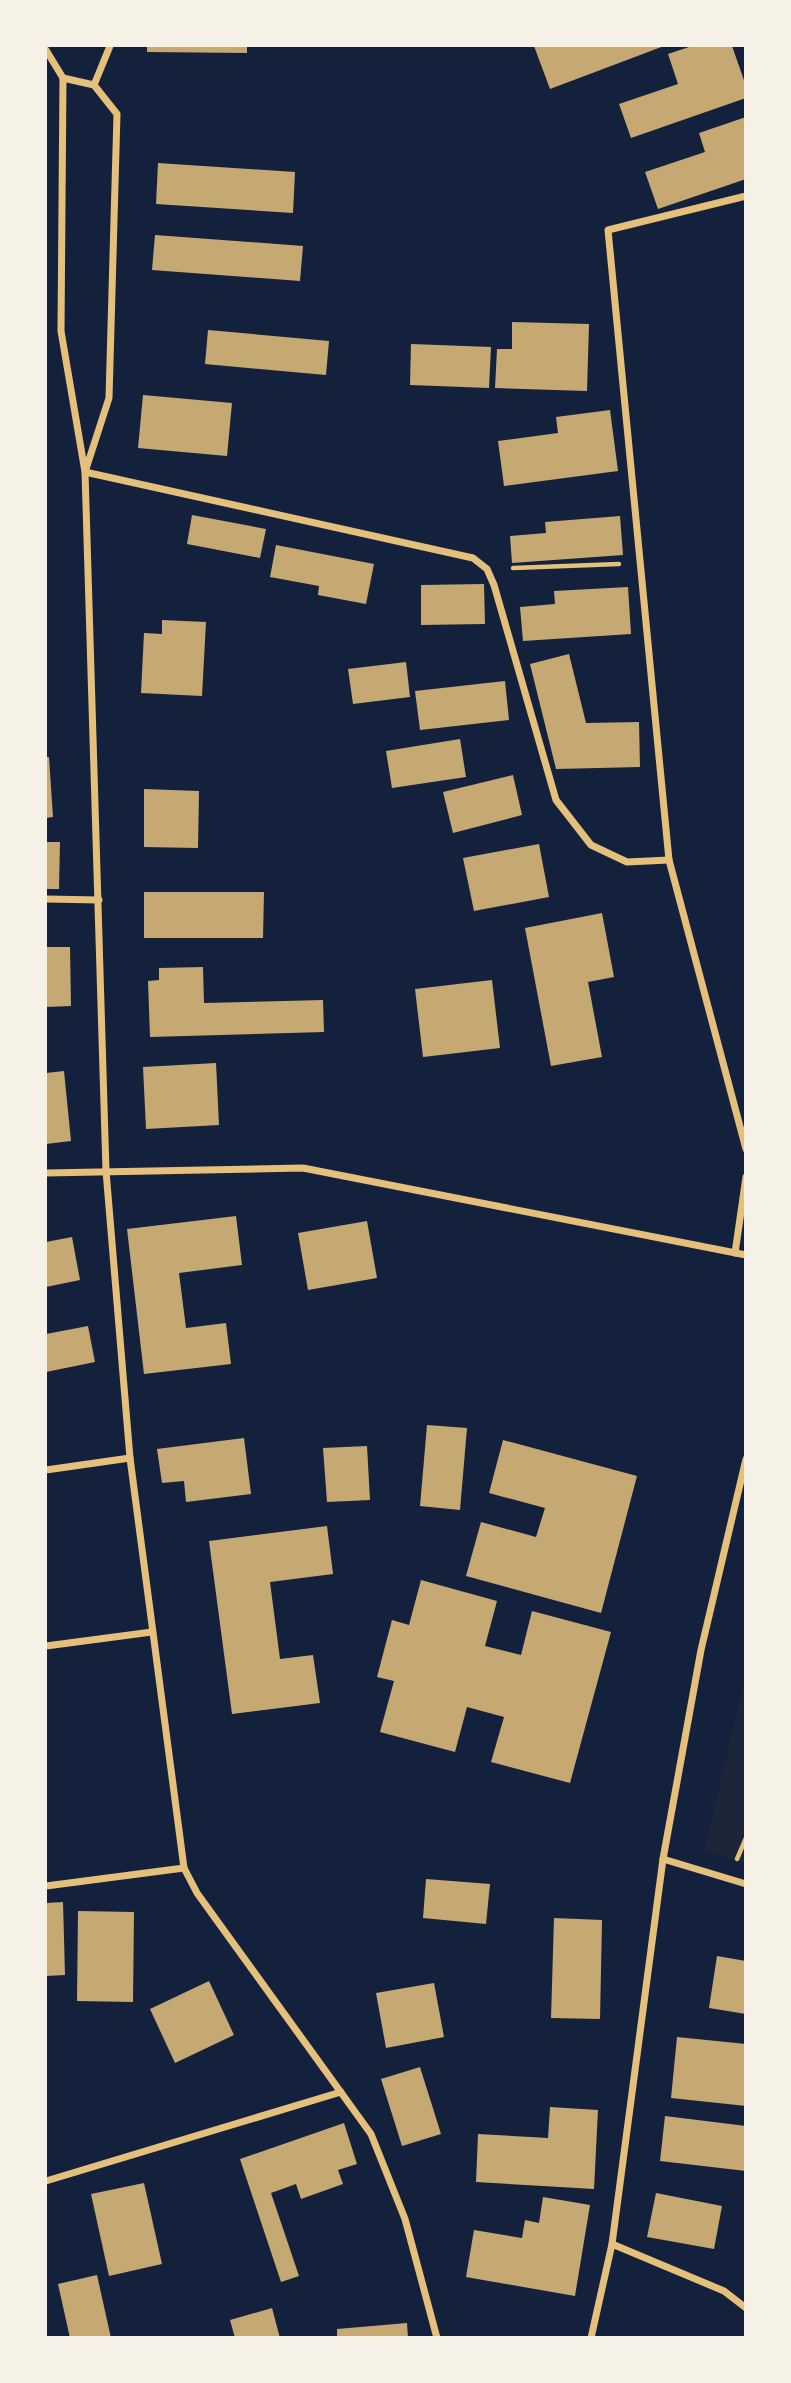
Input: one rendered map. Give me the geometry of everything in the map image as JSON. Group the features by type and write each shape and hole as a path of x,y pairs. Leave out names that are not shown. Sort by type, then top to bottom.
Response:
{"street":[{"path":"94,85 110,46"},
{"path":"46,50 63,78 61,331 85,472 106,1171 130,1458 184,1868 197,1894 371,2134 405,2219 437,2337"},
{"path":"63,78 94,85 117,114 109,398 85,472"},
{"path":"746,196 608,230 638,563 669,860 746,1149"},
{"path":"85,472 473,558 487,569 556,800 591,845 627,862 669,860"},
{"path":"46,899 99,900"},
{"path":"46,1173 303,1168 746,1255"},
{"path":"735,1253 746,1177"},
{"path":"46,1470 130,1458"},
{"path":"591,2337 612,2244 663,1859 701,1650 746,1459"},
{"path":"46,1646 152,1632"},
{"path":"663,1859 746,1884"},
{"path":"46,1886 184,1868"},
{"path":"46,2181 341,2092"},
{"path":"612,2244 723,2291 746,2308"}],"path":[{"path":"487,569 638,563"}],"shaded area":[{"path":"745,1681 745,1863 704,1850"}],"building":[{"path":"147,46 247,46 247,53 147,52"},
{"path":"534,46 664,46 550,89"},
{"path":"692,46 732,46 746,86 746,98 631,138 619,104 678,84 668,54"},
{"path":"746,117 746,179 658,209 645,172 705,152 699,133"},
{"path":"158,163 295,172 293,213 156,204"},
{"path":"155,235 303,246 300,281 152,270"},
{"path":"512,322 589,324 587,391 495,388 497,349 512,349"},
{"path":"208,330 329,341 326,375 205,364"},
{"path":"411,344 491,347 489,388 410,385"},
{"path":"143,395 232,403 227,456 138,448"},
{"path":"610,410 618,471 504,486 498,441 558,433 556,417"},
{"path":"192,515 266,529 260,558 187,544"},
{"path":"620,516 623,555 512,563 510,536 546,533 545,522"},
{"path":"276,545 374,564 366,604 318,595 319,586 270,577"},
{"path":"484,584 485,624 421,625 421,585"},
{"path":"628,587 631,634 523,641 520,607 555,604 554,591"},
{"path":"162,620 206,622 202,696 141,693 144,633 162,634"},
{"path":"569,654 586,723 639,722 640,767 556,769 530,664"},
{"path":"406,662 410,697 353,704 348,669"},
{"path":"505,681 509,720 420,730 415,691"},
{"path":"460,739 466,777 392,788 386,751"},
{"path":"46,757 49,757 53,817 46,818"},
{"path":"513,775 522,815 453,833 443,792"},
{"path":"144,789 199,791 198,848 144,847"},
{"path":"46,842 60,842 59,889 46,889"},
{"path":"539,844 549,897 474,911 463,858"},
{"path":"144,892 264,892 263,938 144,938"},
{"path":"602,913 614,977 588,982 602,1057 551,1066 525,928"},
{"path":"46,947 70,947 71,1006 46,1007"},
{"path":"203,967 204,1003 323,1000 324,1032 150,1037 148,981 159,980 159,968"},
{"path":"492,980 500,1048 423,1057 415,989"},
{"path":"216,1063 219,1125 146,1129 143,1067"},
{"path":"64,1071 71,1141 46,1144 46,1073"},
{"path":"236,1216 242,1265 179,1273 186,1328 226,1323 231,1364 144,1374 127,1229"},
{"path":"367,1221 377,1278 308,1290 298,1233"},
{"path":"72,1237 80,1280 46,1287 46,1242"},
{"path":"88,1326 95,1362 46,1372 46,1334"},
{"path":"427,1425 467,1428 460,1510 420,1506"},
{"path":"244,1438 251,1494 186,1502 184,1481 162,1483 157,1449"},
{"path":"503,1440 637,1476 601,1613 466,1576 481,1522 536,1537 545,1508 489,1493"},
{"path":"367,1446 370,1500 327,1502 323,1448"},
{"path":"327,1526 333,1574 270,1582 280,1659 313,1655 320,1703 232,1714 209,1541"},
{"path":"421,1580 497,1601 485,1646 521,1655 532,1611 611,1632 570,1783 491,1762 504,1717 467,1707 455,1752 380,1732 394,1681 377,1677 392,1620 409,1625"},
{"path":"426,1879 490,1884 486,1924 423,1918"},
{"path":"63,1902 65,1975 46,1976 46,1903"},
{"path":"78,1911 134,1912 133,2002 77,2001"},
{"path":"554,1918 602,1920 600,2019 551,2018"},
{"path":"717,1956 746,1961 746,2014 709,2008"},
{"path":"209,1981 234,2035 175,2063 150,2009"},
{"path":"434,1983 444,2037 386,2048 376,1993"},
{"path":"677,2037 746,2044 746,2106 671,2098"},
{"path":"420,2067 441,2134 402,2146 381,2079"},
{"path":"550,2107 598,2110 594,2189 476,2182 478,2134 548,2138"},
{"path":"665,2116 746,2126 746,2171 660,2161"},
{"path":"344,2123 357,2164 338,2170 343,2184 301,2199 296,2184 271,2193 299,2276 281,2282 240,2159"},
{"path":"144,2183 162,2264 109,2276 91,2194"},
{"path":"656,2193 722,2206 714,2249 647,2237"},
{"path":"543,2197 590,2205 575,2296 466,2277 474,2230 522,2238 525,2220 539,2223"},
{"path":"97,2275 111,2338 70,2338 58,2284"},
{"path":"272,2308 280,2338 235,2338 230,2320"},
{"path":"407,2323 408,2338 337,2338 337,2329"}]}
